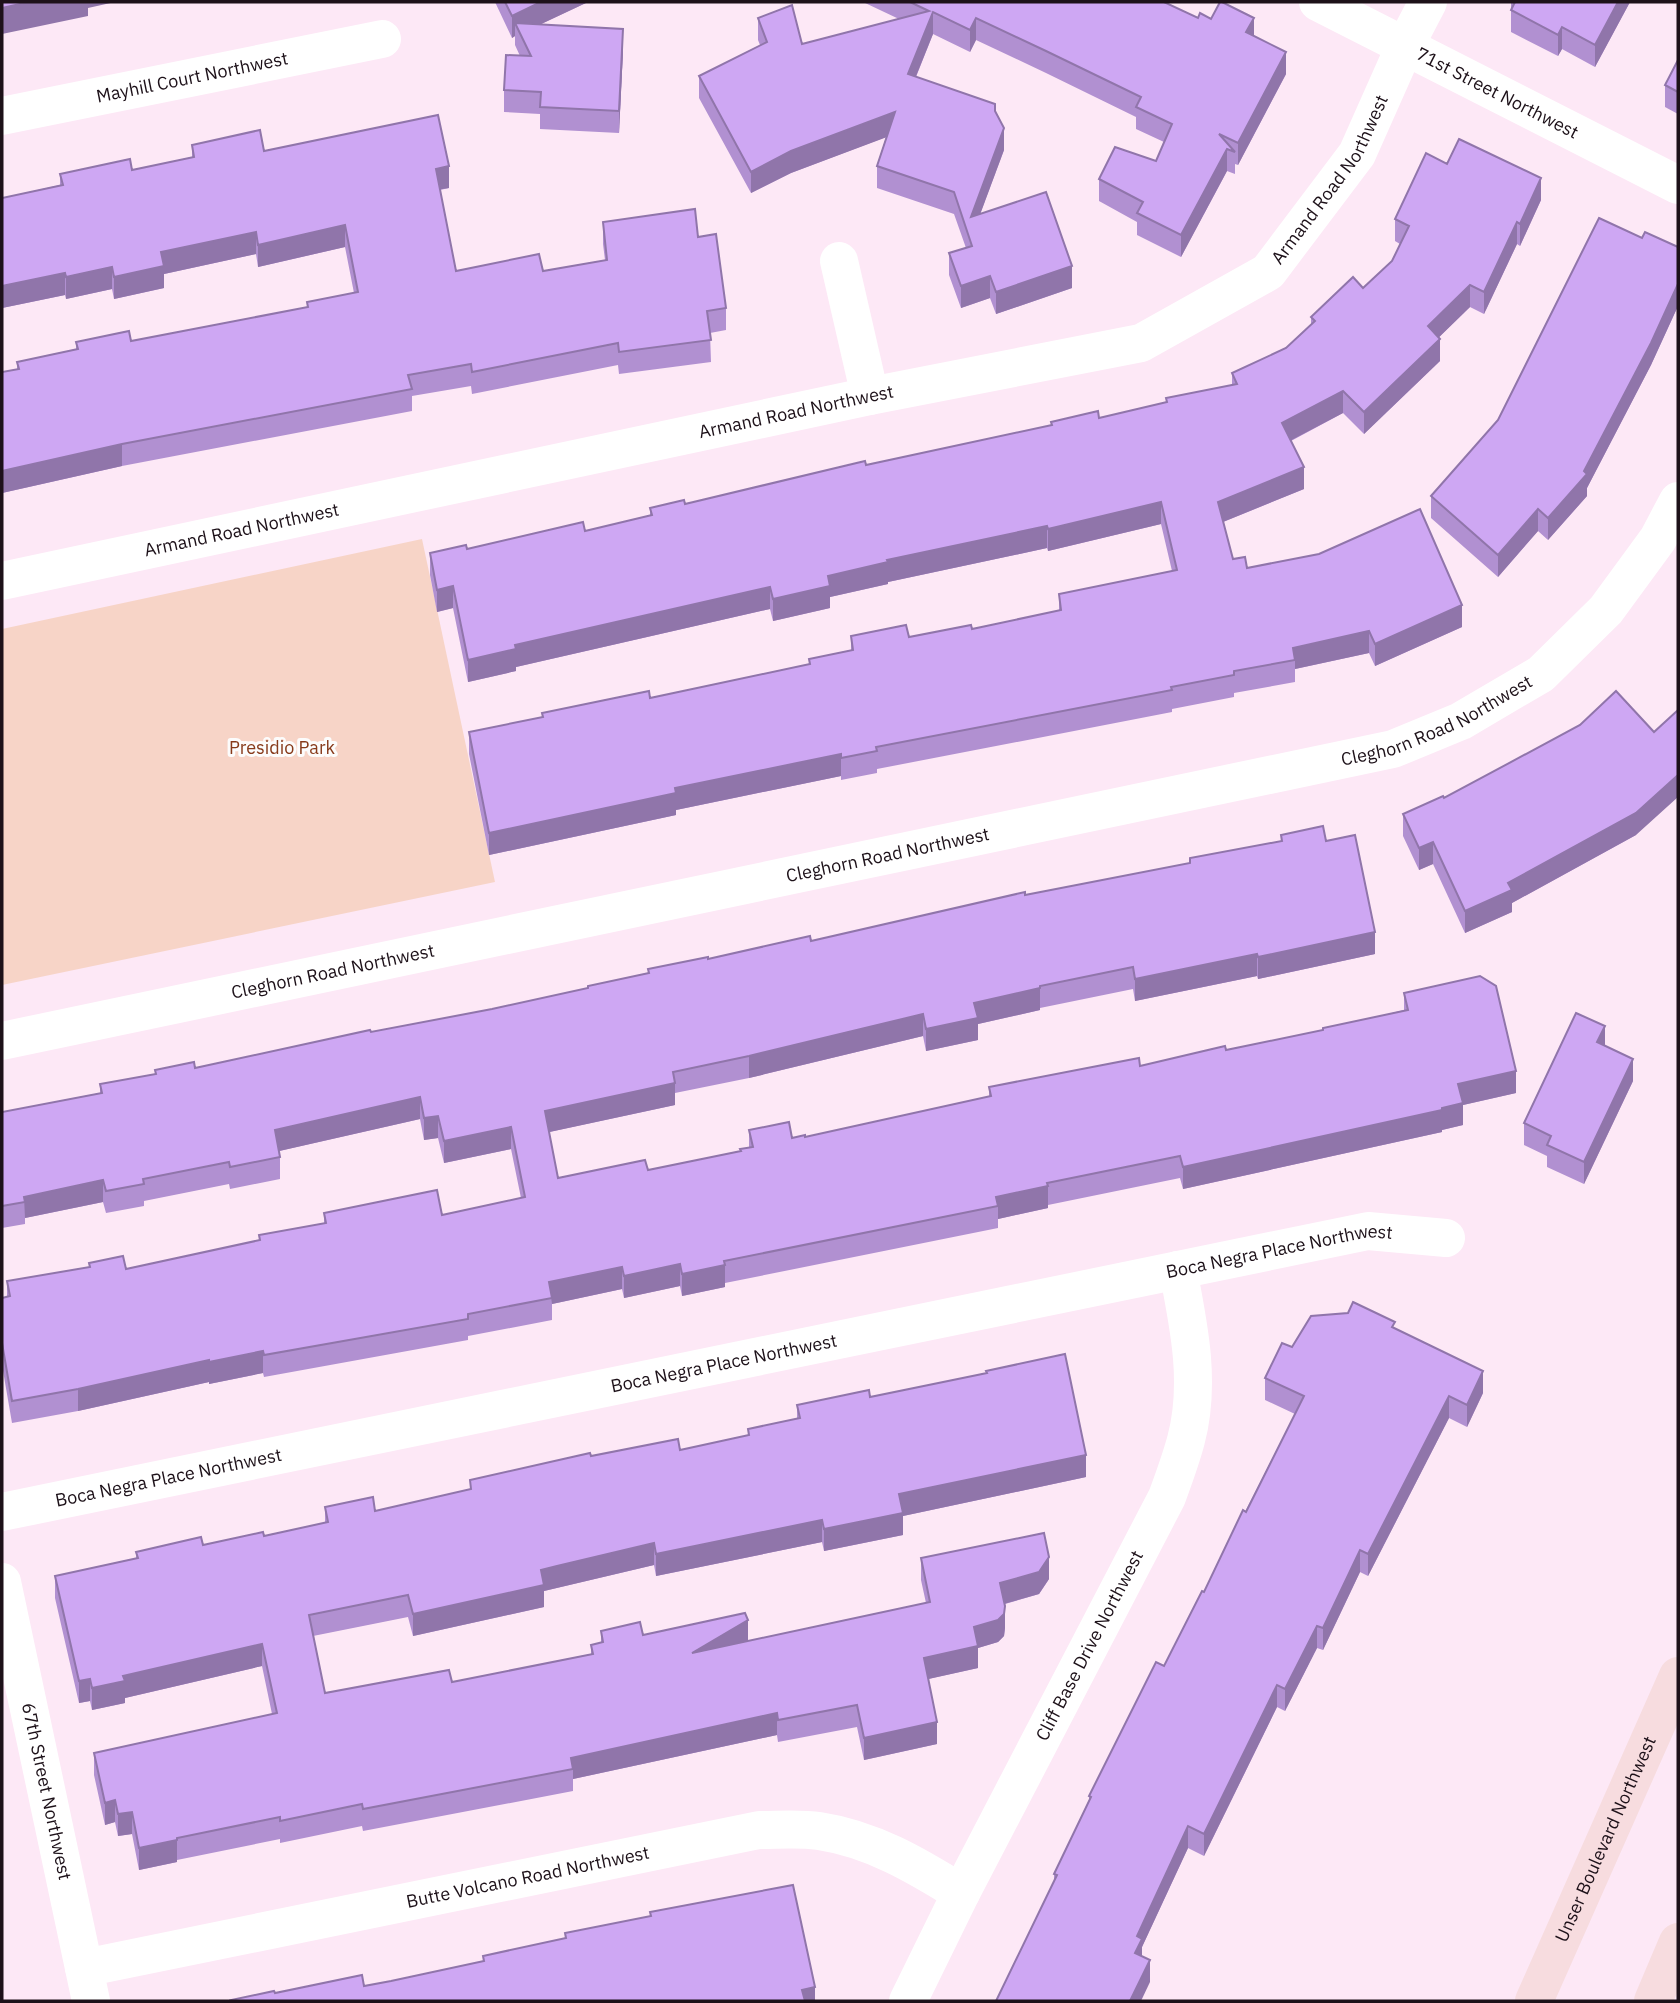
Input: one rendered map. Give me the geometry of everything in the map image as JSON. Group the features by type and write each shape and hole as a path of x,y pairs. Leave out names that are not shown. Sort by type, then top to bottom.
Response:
{"main road":[{"name":"Unser Boulevard Northwest","path":"1534,2001 1678,1676"},
{"path":"1653,2001 1678,1942"}],"street":[{"name":"71st Street Northwest","path":"1318,2 1678,185"},
{"name":"Armand Road Northwest","path":"2,581 870,396 1141,343 1268,272 1357,154 1405,46 1428,2"},
{"name":"Mayhill Court Northwest","path":"2,116 382,39"},
{"path":"839,261 870,396"},
{"name":"Cleghorn Road Northwest","path":"2,1041 1393,749 1461,721 1541,674 1606,610 1658,539 1678,500"},
{"name":"Boca Negra Place Northwest","path":"2,1512 1368,1231 1446,1238"},
{"name":"Cliff Base Drive Northwest","path":"908,2001 961,1893 1167,1496 1187,1438 1193,1387 1191,1335 1178,1270"},
{"name":"67th Street Northwest","path":"2,1582 88,1984"},
{"name":"Butte Volcano Road Northwest","path":"88,1984 759,1830 817,1831 864,1841 906,1859 961,1893"}],"green space":[{"name":"Presidio Park","path":"422,539 495,882 2,985 2,629"}],"building":[{"path":"2,2 29,2 2,8"},
{"path":"505,2 541,2 512,16"},
{"path":"910,2 1164,2 1198,18 1200,13 1211,19 1222,2 1254,18 1246,32 1286,52 1238,143 1219,134 1235,152 1227,149 1181,235 1137,213 1143,202 1099,179 1115,147 1156,161 1172,124 1136,107 1141,97 976,18 970,30 933,12 908,74 995,104 995,111 1004,128 971,217 1046,192 1072,266 996,292 990,276 961,286 949,253 972,246 954,192 877,166 895,112 791,151 751,172 699,76 767,42 758,18 792,5 802,44 929,11"},
{"path":"1515,2 1618,2 1595,45 1562,27 1558,35 1511,10"},
{"path":"515,23 623,29 619,111 540,107 541,92 504,90 506,55 531,56"},
{"path":"1678,60 1678,92 1665,85"},
{"path":"438,115 449,166 436,169 456,271 539,254 543,271 607,260 603,222 695,209 698,237 716,234 726,308 707,311 711,340 619,352 618,343 472,372 471,364 408,375 412,389 122,444 2,471 2,372 19,369 17,362 78,349 76,342 129,331 131,341 308,307 307,302 358,292 345,225 258,245 256,232 161,252 164,266 114,277 112,267 2,286 2,198 63,185 60,174 130,159 132,170 194,157 192,145 260,130 264,151"},
{"path":"1459,139 1541,178 1484,292 1470,285 1428,326 1440,339 1364,412 1343,391 1282,423 1304,467 1218,502 1233,559 1245,557 1247,568 1319,554 1420,509 1462,605 1375,644 1369,631 1293,648 1295,660 1234,671 1234,675 1171,687 1172,690 876,747 877,751 841,758 841,754 675,788 676,793 489,833 469,732 543,717 542,713 649,691 650,698 810,664 809,659 853,650 851,636 906,625 909,637 971,625 972,629 1061,610 1059,594 1177,570 1161,502 1048,529 1047,526 887,560 888,562 828,576 830,586 773,599 770,587 515,645 516,649 468,660 453,586 437,590 430,553 466,545 467,549 583,522 585,531 652,515 650,508 684,500 685,504 865,461 866,465 1052,425 1051,422 1098,411 1099,418 1167,402 1166,398 1237,384 1232,373 1286,348 1315,321 1311,317 1353,277 1363,288 1392,261 1409,226 1395,219 1426,153 1447,164"},
{"path":"1599,218 1642,238 1645,232 1678,247 1678,284 1651,343 1584,471 1587,474 1548,518 1538,509 1498,555 1431,496 1498,420"},
{"path":"1616,691 1654,732 1678,710 1678,775 1636,813 1508,883 1512,890 1465,911 1433,842 1419,848 1403,814 1443,796 1444,798 1580,725"},
{"path":"1323,826 1326,841 1355,835 1375,932 1135,979 1133,967 974,1003 978,1018 926,1029 923,1014 673,1072 675,1083 545,1111 558,1178 645,1160 648,1170 741,1151 740,1149 753,1147 749,1130 789,1122 792,1138 805,1137 991,1096 989,1087 1139,1058 1140,1066 1225,1046 1226,1050 1323,1030 1408,1010 1404,993 1480,976 1496,986 1516,1071 1458,1084 1463,1103 1442,1110 1183,1167 1180,1156 1047,1183 1048,1186 996,1197 998,1206 724,1261 725,1265 682,1274 680,1264 624,1276 622,1267 549,1282 552,1298 468,1314 468,1319 264,1355 263,1351 209,1360 12,1401 2,1343 2,1298 10,1296 7,1281 90,1267 89,1263 123,1256 126,1269 260,1240 259,1235 326,1223 324,1213 437,1190 442,1215 525,1197 511,1127 444,1141 438,1116 424,1118 420,1097 275,1130 280,1157 230,1167 229,1162 143,1179 144,1184 106,1191 103,1180 24,1197 25,1202 2,1206 2,1112 102,1093 100,1084 156,1074 155,1070 194,1062 195,1068 370,1030 371,1032 492,1009 649,973 648,969 708,959 810,936 811,941 1025,892 1025,895 1190,863 1190,858 1282,841 1281,835"},
{"path":"1576,1013 1605,1026 1597,1042 1633,1059 1584,1162 1547,1145 1551,1136 1524,1123"},
{"path":"1353,1302 1395,1322 1392,1327 1483,1371 1467,1405 1449,1396 1368,1554 1360,1550 1323,1628 1317,1626 1285,1689 1277,1685 1204,1834 1188,1826 1137,1936 1142,1939 1135,1953 1150,1960 1130,2001 996,2001 1057,1875 1054,1874 1091,1797 1089,1796 1156,1662 1164,1666 1304,1396 1265,1378 1282,1343 1292,1347 1311,1316 1348,1313"},
{"path":"1065,1354 1086,1455 899,1494 903,1513 824,1529 822,1520 656,1554 654,1543 541,1570 544,1585 413,1614 408,1595 309,1615 325,1693 449,1670 452,1682 593,1654 591,1645 603,1642 601,1631 640,1622 643,1635 745,1613 748,1620 692,1653 930,1602 921,1558 1044,1533 1049,1557 1039,1572 1000,1583 1004,1614 998,1620 974,1627 978,1646 924,1658 937,1722 864,1738 857,1705 778,1720 777,1713 571,1758 573,1769 363,1809 362,1804 280,1821 280,1817 139,1848 132,1812 118,1814 115,1800 105,1803 94,1753 277,1713 262,1644 123,1676 125,1681 92,1688 90,1679 79,1681 55,1576 138,1558 136,1552 201,1537 203,1545 263,1532 264,1536 328,1522 325,1507 373,1497 375,1511 471,1489 470,1480 590,1453 591,1456 678,1439 680,1450 749,1435 748,1429 800,1418 797,1405 869,1390 870,1397"},
{"path":"793,1885 815,1987 802,1990 805,2001 231,2000 362,1975 364,1986 391,1981 484,1961 483,1956 566,1938 565,1933 651,1916 650,1912"}]}
